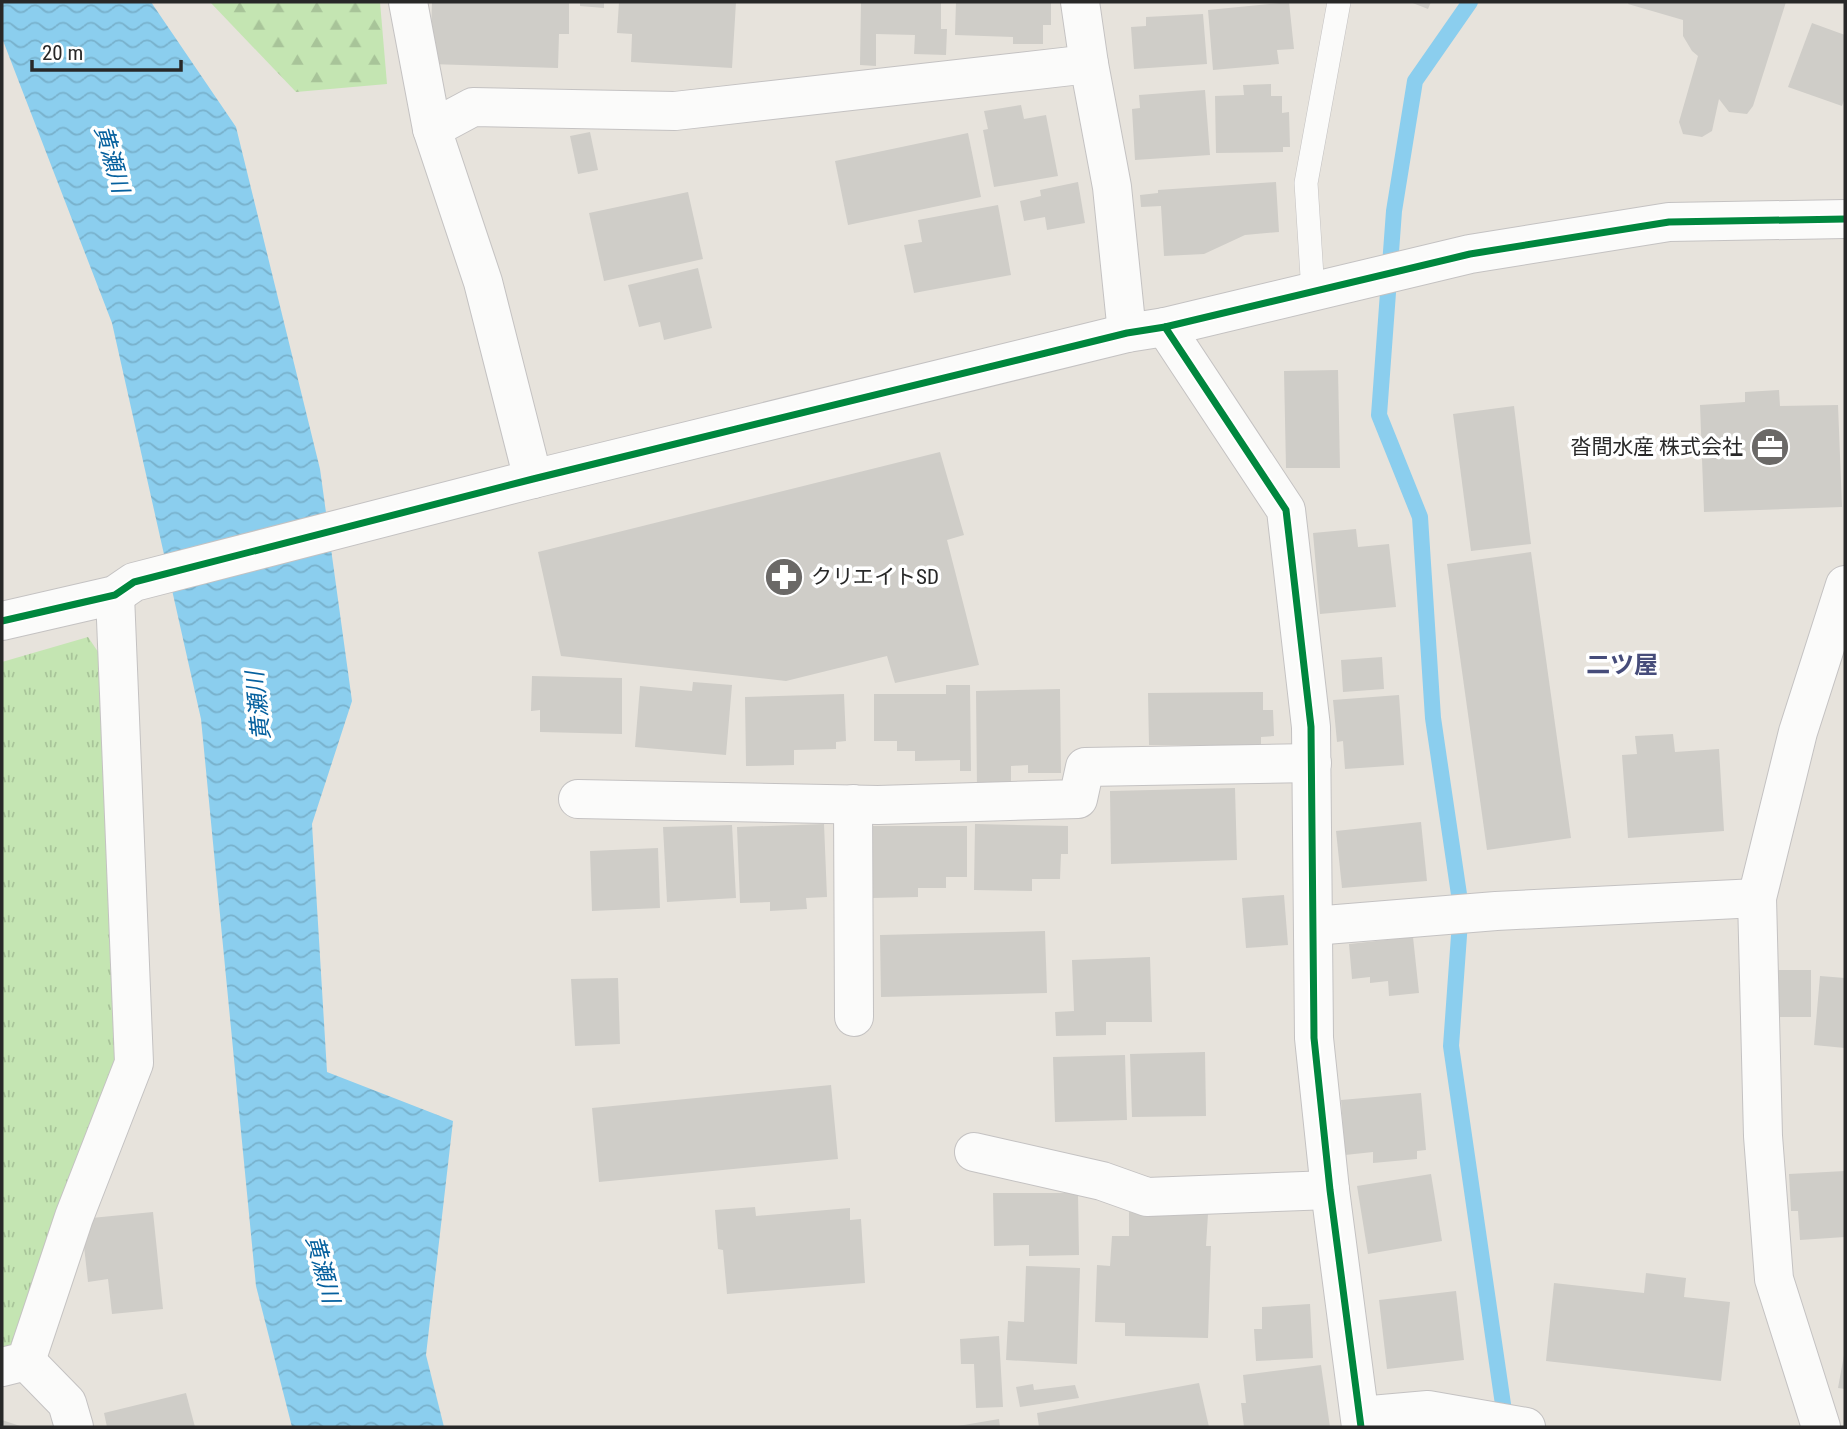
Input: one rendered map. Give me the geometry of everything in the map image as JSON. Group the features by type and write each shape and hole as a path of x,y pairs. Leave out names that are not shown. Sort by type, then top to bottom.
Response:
{"street":[{"path":"408,2 432,129 483,282 522,483"},
{"path":"1080,2 1112,187 1127,333"},
{"path":"432,129 473,107 675,111 1089,64"},
{"path":"2,621 522,483 1127,333 1165,327 1470,254 1668,222 1845,219"},
{"path":"1165,327 1286,510 1311,727 1314,1038 1330,1190 1360,1422 1428,1410 1526,1427"},
{"path":"1821,1427 1774,1279 1763,1136 1757,898 1798,732 1845,584"},
{"path":"74,1427 67,1404 14,1364 134,1063 124,588"},
{"path":"578,799 853,804 1078,799 1085,767 1312,763"},
{"path":"853,804 854,1017"},
{"path":"1313,926 1496,911 1757,898"},
{"path":"974,1152 1102,1181 1147,1197 1330,1190"}],"lane":[{"path":"1313,292 1306,183 1339,2"}],"green space":[{"path":"210,2 380,2 387,84 296,92"},
{"path":"88,637 111,671 125,1028 30,1352 2,1357 2,662"}],"water":[{"name":"黄瀬川","path":"2,2 151,2 236,127 320,469 352,701 312,824 327,1072 453,1121 426,1355 444,1427 292,1427 256,1286 201,719 112,323 2,38"}],"building":[{"path":"432,2 569,2 569,34 559,34 558,68 430,64"},
{"path":"580,2 604,2 604,8 580,6"},
{"path":"619,2 736,2 732,68 631,62 632,34 617,33"},
{"path":"861,2 941,2 941,29 947,29 946,55 914,54 915,35 876,34 876,66 860,65"},
{"path":"956,2 1051,2 1051,25 1043,25 1043,44 1013,44 1013,37 955,35"},
{"path":"1289,2 1294,49 1277,50 1279,64 1213,70 1208,10"},
{"path":"1410,2 1431,2 1428,9"},
{"path":"1786,2 1753,106 1747,114 1729,112 1719,99 1712,131 1702,137 1683,134 1679,122 1698,56 1683,36 1683,20 1628,4"},
{"path":"1203,14 1207,64 1134,69 1131,27 1146,26 1146,17"},
{"path":"1812,23 1845,35 1845,97 1842,106 1788,87"},
{"path":"1271,84 1271,96 1282,96 1282,113 1289,112 1290,147 1283,147 1283,152 1216,153 1215,96 1244,95 1243,85"},
{"path":"1205,90 1210,155 1135,160 1132,109 1140,108 1139,95"},
{"path":"1021,105 1024,119 1046,115 1058,176 994,187 983,130 988,129 984,111"},
{"path":"590,132 598,170 578,174 570,136"},
{"path":"968,133 981,197 848,225 835,161"},
{"path":"1078,182 1085,223 1047,230 1045,217 1024,221 1020,201 1041,196 1040,190"},
{"path":"1276,182 1279,232 1245,235 1204,254 1164,256 1161,206 1141,207 1140,195 1158,193 1158,190"},
{"path":"688,192 703,259 604,281 589,213"},
{"path":"998,205 1011,275 914,293 904,245 922,242 918,220"},
{"path":"698,268 712,328 664,340 660,322 639,327 628,285"},
{"path":"1338,370 1340,468 1286,468 1284,371"},
{"path":"1779,390 1780,406 1838,405 1842,507 1704,512 1700,405 1745,402 1745,392"},
{"path":"1514,406 1531,544 1471,551 1453,414"},
{"path":"940,452 964,535 947,540 979,665 895,683 887,656 786,681 561,656 538,552"},
{"path":"1356,529 1358,547 1389,544 1396,607 1320,614 1313,533"},
{"path":"1531,552 1571,838 1487,850 1447,564"},
{"path":"1382,657 1384,689 1343,692 1341,660"},
{"path":"532,676 622,678 622,734 540,732 540,710 531,711"},
{"path":"693,682 732,685 726,755 635,747 640,686 692,691"},
{"path":"946,685 970,685 971,771 960,771 960,760 915,761 915,751 897,751 897,741 874,741 874,694 946,694"},
{"path":"1060,689 1061,773 1028,773 1028,765 1011,766 1011,789 977,789 976,691"},
{"path":"1263,692 1263,710 1273,710 1274,736 1261,737 1261,745 1149,745 1148,693"},
{"path":"844,694 846,741 836,742 836,749 794,750 794,765 746,766 745,697"},
{"path":"1399,695 1404,765 1345,769 1343,741 1337,742 1333,700"},
{"path":"1673,734 1675,752 1719,749 1724,831 1628,838 1622,755 1637,754 1635,736"},
{"path":"1235,788 1237,860 1111,864 1110,791"},
{"path":"1421,822 1427,881 1342,888 1336,831"},
{"path":"824,824 827,897 806,898 807,909 770,911 770,902 740,903 737,827"},
{"path":"975,824 1068,826 1068,854 1061,854 1060,879 1032,879 1032,891 974,890"},
{"path":"732,825 736,898 667,902 663,827"},
{"path":"871,826 967,826 967,877 946,877 946,888 918,888 918,897 872,898"},
{"path":"658,848 660,908 592,911 590,851"},
{"path":"1284,895 1288,945 1246,948 1242,898"},
{"path":"1045,931 1047,993 881,997 880,935"},
{"path":"1413,937 1419,993 1389,996 1388,981 1370,983 1370,977 1352,979 1349,944"},
{"path":"1150,957 1152,1022 1106,1022 1106,1035 1056,1036 1055,1012 1074,1011 1072,960"},
{"path":"1776,970 1811,970 1811,1017 1776,1017"},
{"path":"1820,976 1845,978 1845,1048 1814,1045"},
{"path":"618,978 620,1044 575,1046 571,979"},
{"path":"1205,1052 1206,1116 1132,1117 1130,1054"},
{"path":"1125,1055 1127,1120 1055,1122 1053,1057"},
{"path":"831,1085 838,1159 599,1182 592,1108"},
{"path":"1421,1093 1426,1150 1417,1151 1417,1159 1373,1163 1373,1152 1345,1155 1341,1100"},
{"path":"1845,1171 1845,1237 1800,1240 1798,1211 1791,1211 1789,1174"},
{"path":"1431,1174 1442,1241 1368,1254 1357,1186"},
{"path":"993,1193 1078,1193 1079,1255 1029,1256 1029,1245 994,1246"},
{"path":"755,1207 756,1216 850,1208 850,1220 861,1219 865,1283 727,1294 723,1250 718,1249 715,1210"},
{"path":"153,1212 163,1309 112,1314 108,1279 88,1282 81,1219"},
{"path":"1129,1212 1208,1214 1206,1246 1211,1246 1208,1338 1125,1336 1125,1323 1095,1322 1097,1265 1110,1266 1112,1236 1129,1236"},
{"path":"1026,1266 1080,1268 1077,1364 1006,1360 1008,1321 1024,1322"},
{"path":"1646,1273 1686,1278 1684,1297 1730,1302 1721,1381 1546,1361 1554,1283 1644,1293"},
{"path":"1456,1291 1464,1360 1387,1369 1379,1300"},
{"path":"1310,1304 1313,1358 1256,1361 1254,1329 1262,1329 1262,1307"},
{"path":"999,1336 1003,1407 976,1408 974,1364 961,1364 960,1339"},
{"path":"1845,1355 1845,1389 1838,1388"},
{"path":"1321,1365 1330,1427 1244,1427 1241,1403 1246,1403 1243,1375"},
{"path":"1199,1383 1209,1427 1039,1427 1037,1413"},
{"path":"1033,1384 1034,1390 1075,1385 1079,1398 1020,1407 1016,1387"},
{"path":"186,1393 195,1427 107,1427 104,1413"},
{"path":"999,1419 1000,1427 958,1427 958,1426"},
{"path":"2,1420 23,1427 2,1427"}],"waterway":[{"path":"1470,2 1415,81 1394,211 1379,415 1420,517 1433,718 1461,908 1451,1046 1506,1425"}],"cycle path":[{"path":"2,621 115,595 134,582 533,479 1127,333 1165,327 1470,254 1669,222 1845,219"},
{"path":"1165,327 1286,510 1311,727 1314,1038 1330,1190 1361,1427"}],"place":[{"name":"沓間水産 株式会社","path":"1770,447"},
{"name":"クリエイトSD","path":"784,577"}],"district":[{"name":"二ツ屋","path":"1622,665"}]}
